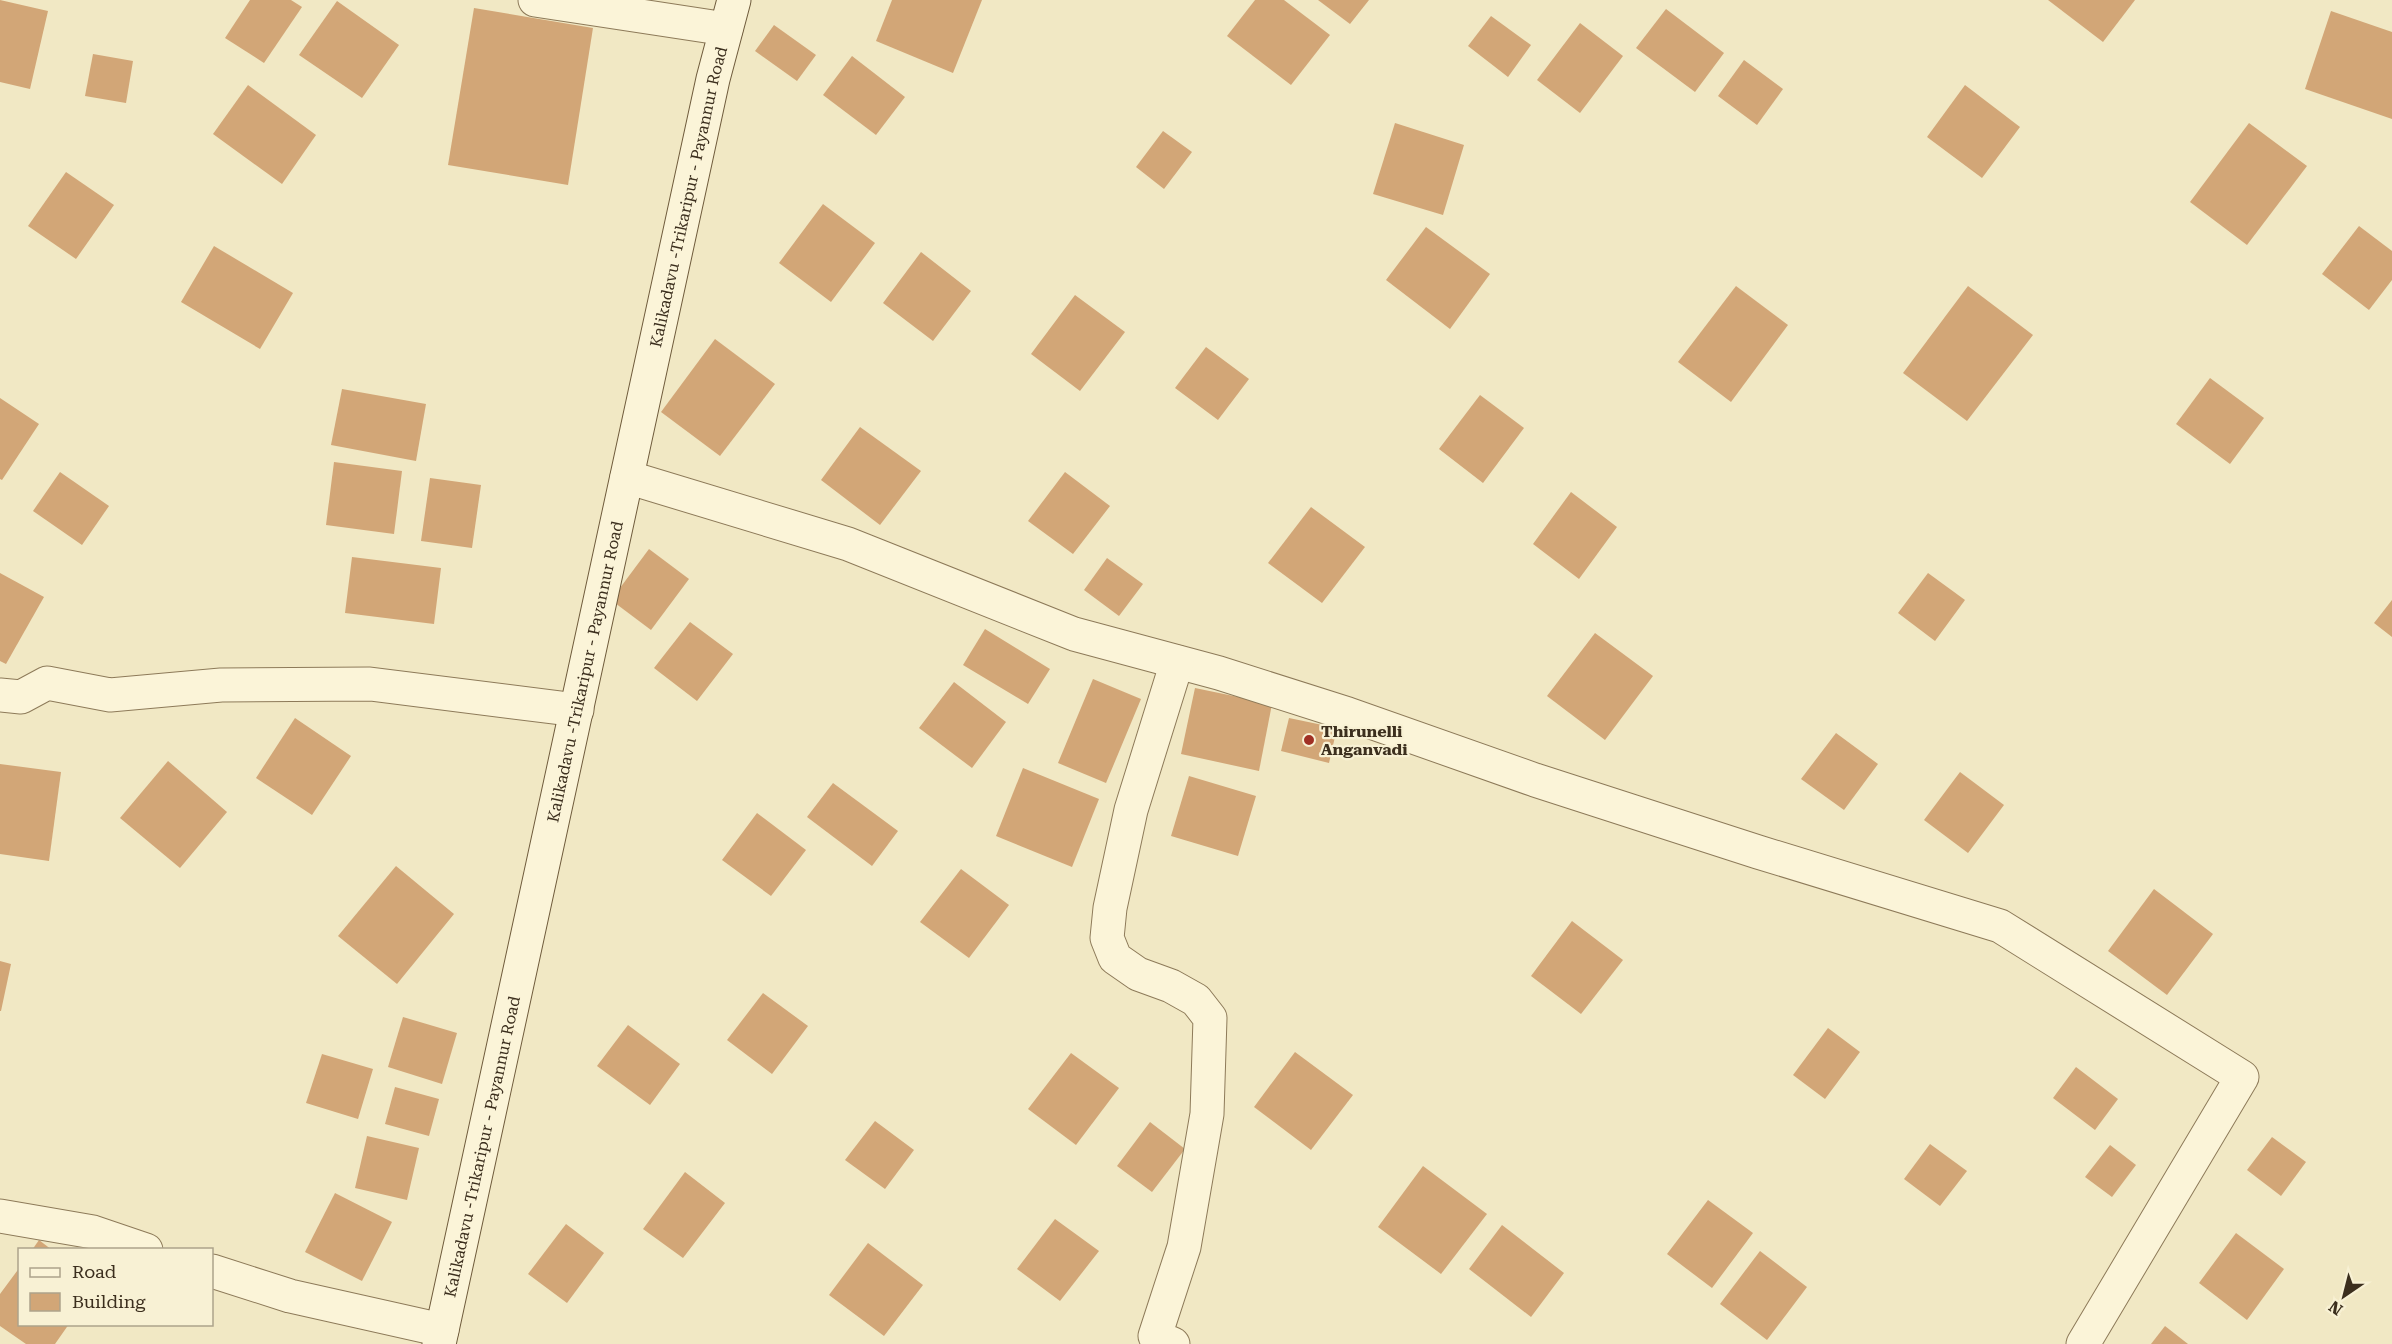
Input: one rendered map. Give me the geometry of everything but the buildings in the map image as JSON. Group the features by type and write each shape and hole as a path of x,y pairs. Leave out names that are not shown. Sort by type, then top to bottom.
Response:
{"street":[{"path":"536,0 730,14"},
{"name":"Kalikadavu -Trikaripur - Payannur Road","path":"440,1337 730,14"},
{"path":"627,477 848,544 1074,634 1177,662 1348,714 1535,780 1758,852 2000,926 2242,1077 2083,1344"},
{"path":"1173,1344 1155,1336 1184,1247 1207,1114 1210,1018 1196,1000 1170,986 1138,974 1115,958 1107,938 1110,908 1131,810 1177,662"},
{"path":"0,695 21,697 47,684 110,695 221,685 370,684 576,710"},
{"path":"0,1216 93,1232 140,1248"},
{"path":"213,1271 290,1296 440,1337"}],"place":[{"name":"Thirunelli Anganvadi","path":"1309,740"}]}
